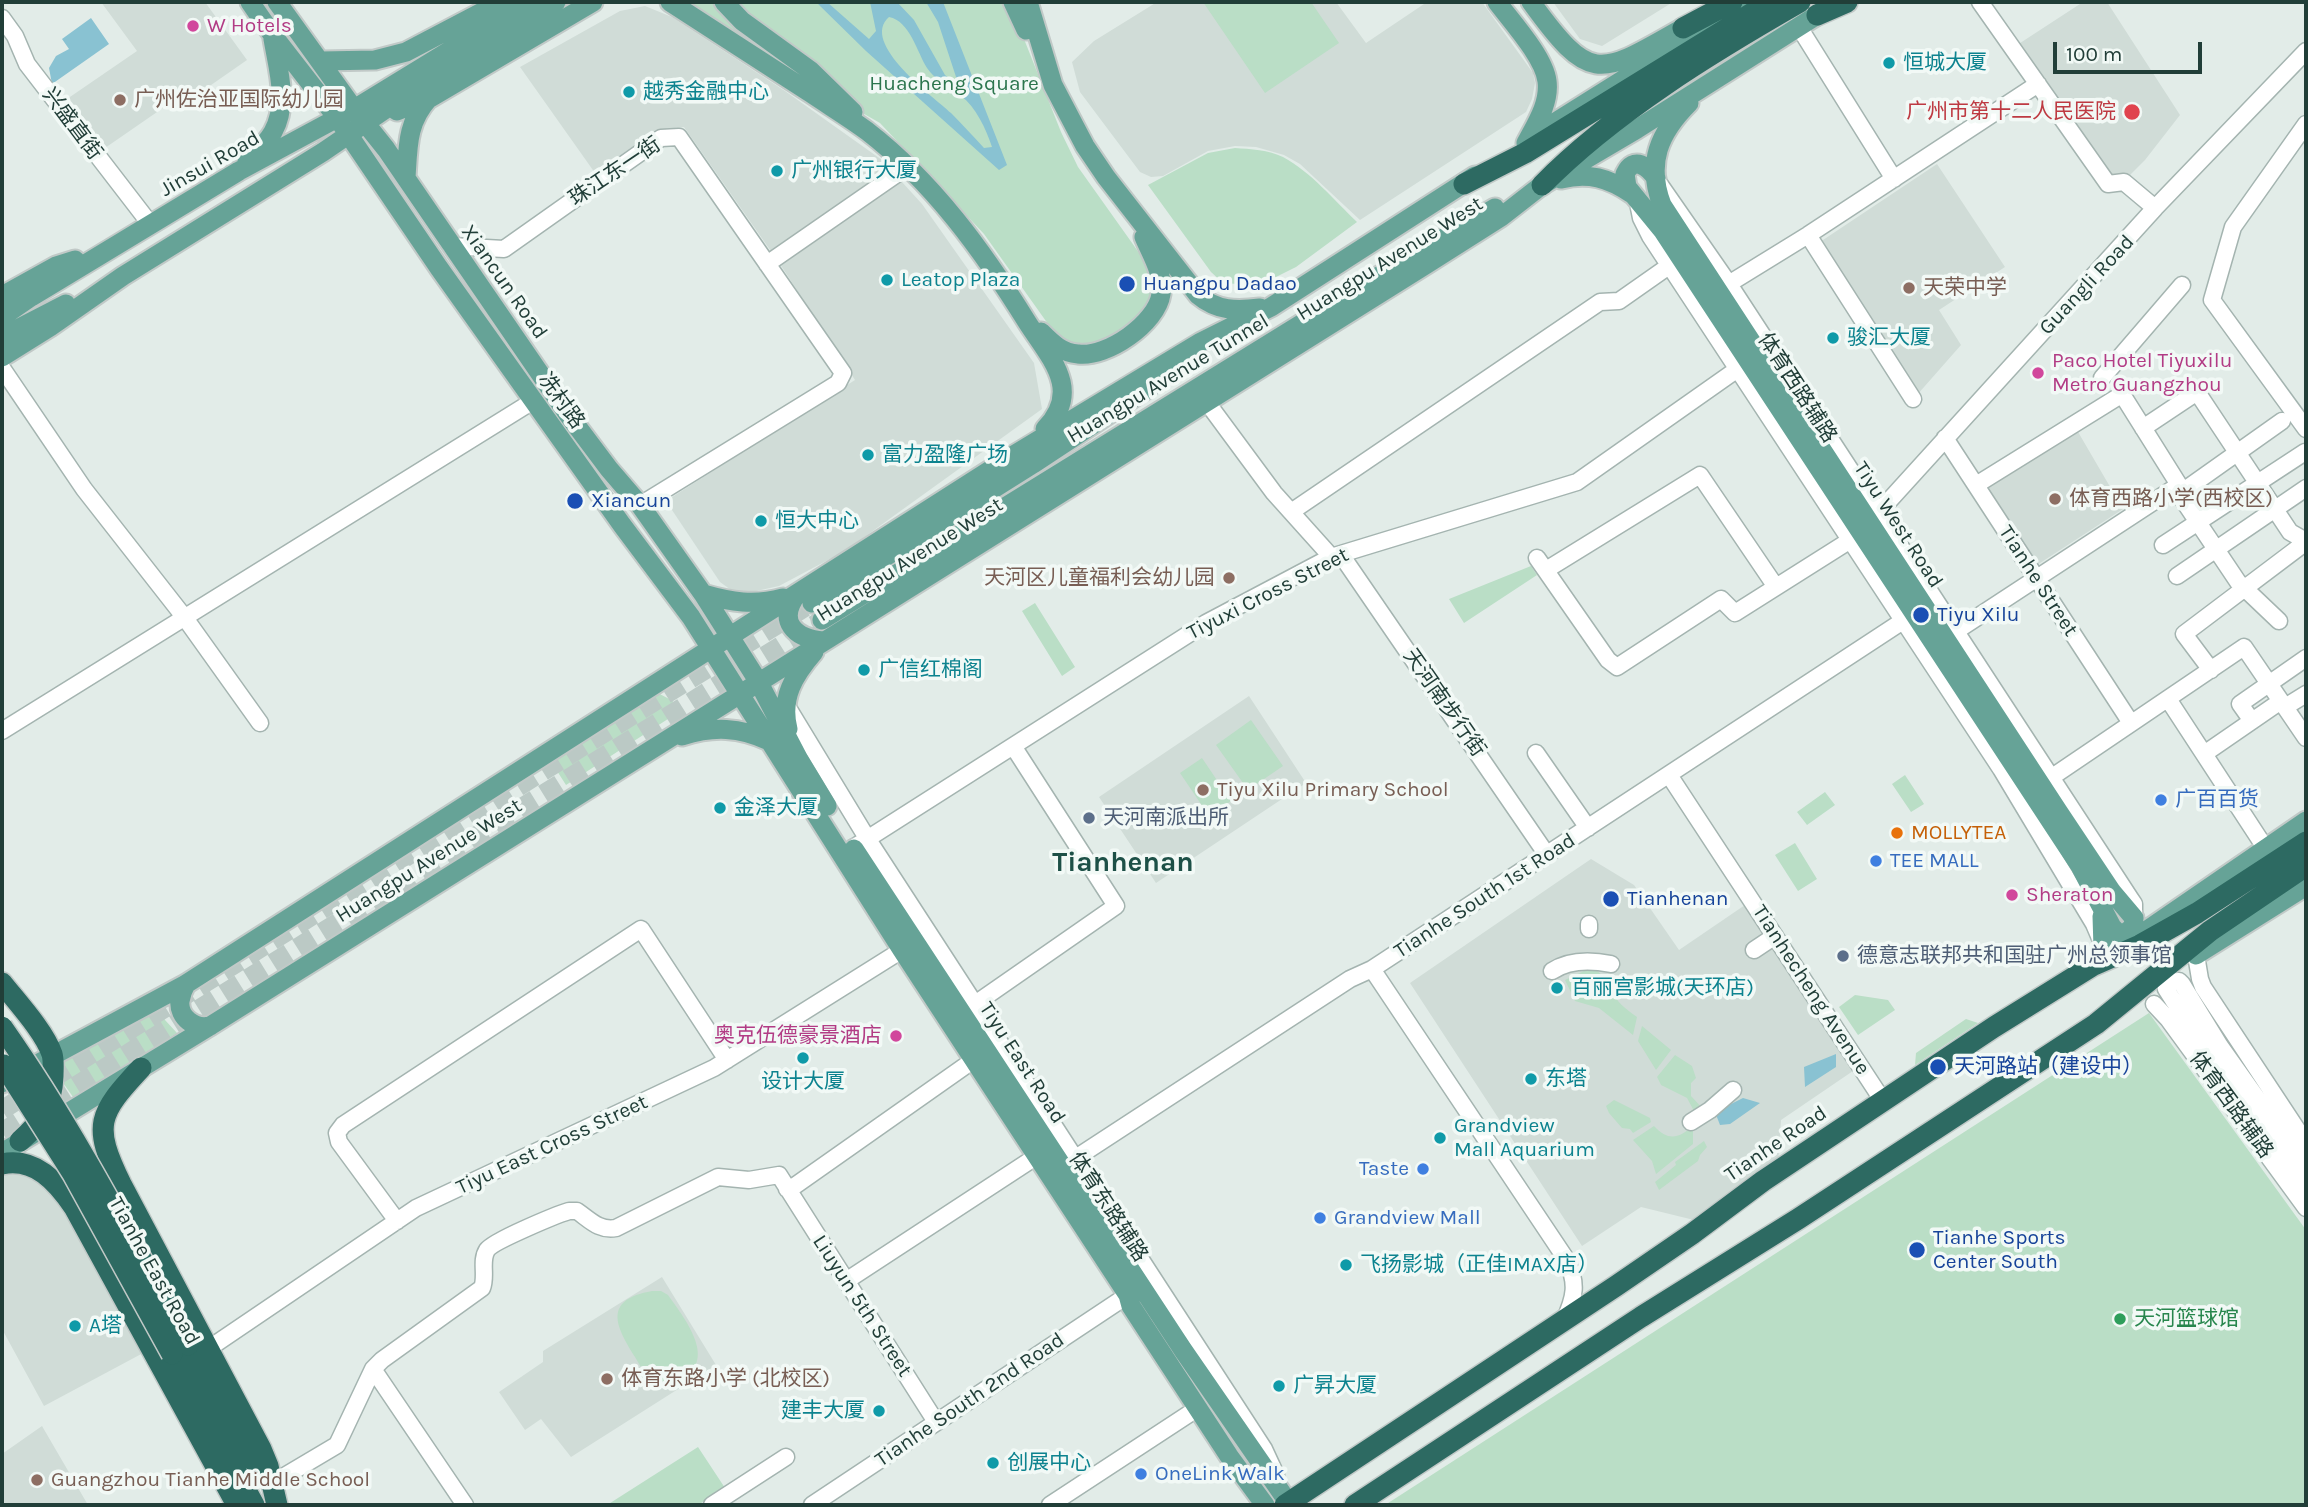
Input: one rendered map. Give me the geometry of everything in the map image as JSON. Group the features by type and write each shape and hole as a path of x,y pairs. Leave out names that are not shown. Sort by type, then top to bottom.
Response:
{"highway":[{"path":"1683,28 1731,2"},
{"path":"1817,15 1847,2"},
{"path":"1464,184 1789,10"},
{"path":"1542,185 1590,140 1621,117 1789,10"},
{"name":"Tianhe Road","path":"1288,1504 1564,1321 1692,1234 1763,1181 1883,1101 2092,966 2159,935 2306,842"},
{"path":"1355,1505 1641,1317 1809,1212 2072,1040 2121,1004 2210,931 2306,866"},
{"path":"2,983 39,1032 52,1055 52,1087 47,1111 34,1129 20,1141"},
{"name":"Tianhe East Road","path":"2,1027 48,1095 89,1164 277,1505"},
{"name":"Tianhe East Road","path":"2,1068 189,1349 240,1504"},
{"path":"141,1068 112,1101 103,1122 104,1144 189,1349 261,1449 273,1483 277,1505"},
{"path":"66,1195 65,1175 71,1166 91,1159 105,1161 113,1168"},
{"path":"2,1164 15,1163 38,1169 51,1178 66,1195 240,1504"},
{"path":"214,1430 218,1469"}],"main road":[{"name":"Xiancun Road","path":"250,2 272,34 406,178 566,413 609,470 640,505 703,594 729,637"},
{"name":"Xiancun Road","path":"278,2 321,61 352,121"},
{"path":"321,61 376,60 406,52 501,2"},
{"path":"2,357 123,276 264,190 352,121 529,2"},
{"path":"352,121 418,86 556,2"},
{"path":"352,121 430,97 593,2"},
{"path":"724,2 742,21 811,71 950,211 1019,308 1056,366 1061,377 1062,405 1052,422 1009,458"},
{"path":"1013,2 1086,146 1190,286 1208,303 1228,310 1271,306"},
{"path":"1028,2 1053,85"},
{"path":"1497,2 1544,70 1547,92 1540,116 1526,143"},
{"path":"1531,2 1558,38 1573,54 1588,63 1612,64 1627,60 1683,28"},
{"path":"1526,143 1558,108 1722,2"},
{"name":"Huangpu Avenue West","path":"2,1068 52,1055 186,984 729,637 811,606 1009,458 1201,342 1271,306 1747,2"},
{"name":"Huangpu Avenue West","path":"2,1153 210,1026 1482,229 1542,185 1709,83 1789,10 1817,15 1838,2"},
{"path":"671,3 867,131 907,166"},
{"path":"239,171 272,134 280,117 282,96 272,34"},
{"path":"1534,54 1540,57 1549,54 1556,47 1558,38"},
{"path":"1656,178 1658,148 1662,137 1675,117 1709,83"},
{"path":"406,178 409,139 416,112 430,97"},
{"name":"Jinsui Road","path":"107,251 239,171 352,121"},
{"name":"冼村路","path":"352,121 439,268 711,648 739,693"},
{"path":"1637,197 1625,182 1627,168 1645,165 1656,178"},
{"path":"1542,185 1586,175 1613,183 1637,197"},
{"name":"Tiyu West Road","path":"1656,178 1659,197 1667,216 1723,288 1824,441 1910,617 2061,852 2105,895"},
{"name":"Huangpu Avenue Tunnel","path":"811,606 1441,237 1542,185"},
{"name":"Tiyu West Road","path":"1637,197 1649,211 1675,261 1786,428 1950,635 2105,895"},
{"path":"1019,308 1055,346 1077,354 1088,355 1111,346 1146,323 1159,304 1161,284 1132,210"},
{"path":"2,296 56,266 107,251"},
{"path":"2,317 107,251"},
{"path":"2,337 123,276"},
{"name":"Huangpu Avenue Tunnel","path":"811,606 1271,306"},
{"path":"703,594 733,603 811,606"},
{"path":"811,606 789,605 793,628 808,639 823,641"},
{"name":"Tiyu East Road","path":"729,637 758,681 798,758 860,843 1072,1167 1245,1443 1288,1504"},
{"path":"798,758 786,723 785,703 796,674 823,641"},
{"name":"Tiyu East Road","path":"739,693 1198,1408 1265,1505"},
{"path":"655,746 711,729 735,729 769,741"},
{"path":"2092,966 2306,821"},
{"path":"2196,955 2306,886"},
{"path":"2105,895 2112,926 2118,933 2130,929 2134,911"},
{"path":"2105,895 2134,911 2159,912 2178,908"},
{"path":"2092,966 2101,953 2105,937 2105,895"},
{"path":"186,984 180,1002 183,1014 194,1025 205,1028 210,1026"}],"street":[{"path":"1980,2 2108,184 2124,182 2155,208"},
{"path":"1789,10 1894,179"},
{"name":"兴盛直街","path":"2,18 15,36 27,64 150,225"},
{"name":"Guangli Road","path":"1776,587 1700,475 1542,564 1608,660 1617,667 1721,598 1735,613 1776,587 1864,525 2134,235 2155,208 2306,52"},
{"path":"1723,288 2038,84"},
{"path":"2306,124 2233,227 2212,300 2306,429"},
{"name":"珠江东一街","path":"451,246 504,248 661,138 679,137 767,264"},
{"path":"640,505 838,383 843,373 767,264 907,166"},
{"path":"1808,235 1913,399"},
{"path":"1291,512 1600,302 1619,300 1675,261"},
{"path":"2102,378 2182,285"},
{"name":"Tiyuxi Cross Street","path":"860,843 1206,623 1331,557 1577,482 1744,365"},
{"path":"2,368 84,489 186,618 260,723"},
{"path":"2143,428 2197,392 2290,532 2306,542 2184,634 2211,670"},
{"path":"1976,485 2123,397 2179,485 1950,635 2052,777 2134,911"},
{"path":"2,731 533,401"},
{"path":"1206,401 1274,494 1327,552"},
{"path":"2279,621 2238,582 2179,494 2282,421"},
{"name":"Tianhe Street","path":"1945,438 2131,723"},
{"path":"2163,545 2305,452"},
{"path":"2177,576 2306,488"},
{"name":"天河南步行街","path":"1344,559 1543,849"},
{"name":"Tianhe South 1st Road","path":"1072,1167 1354,976 1372,970 1910,617"},
{"path":"2052,777 2244,647 2306,738"},
{"path":"2252,721 2240,704 2306,658"},
{"path":"2204,754 2252,721 2306,694"},
{"path":"2168,699 2266,849"},
{"name":"体育东路辅路","path":"785,703 860,843 975,1004 1072,1167"},
{"path":"975,1004 1116,906 1013,746"},
{"path":"1536,753 1588,828"},
{"name":"Tianhecheng Avenue","path":"1669,775 1883,1101"},
{"path":"2061,852 2099,934 2099,949 2092,966"},
{"path":"397,1222 339,1142 337,1133 343,1125 641,929 727,1060"},
{"path":"2210,931 2196,955 2193,981 2194,1018 2306,1185"},
{"path":"1754,950 1775,936"},
{"name":"Tiyu East Cross Street","path":"189,1349 416,1208 727,1060 902,950"},
{"path":"2153,976 2196,955"},
{"name":"体育西路辅路","path":"2196,955 2203,987 2306,1143"},
{"path":"1552,971 1584,961 1612,964"},
{"path":"1372,970 1566,1259 1575,1287 1572,1306 1564,1321"},
{"path":"2121,1004 2154,1004 2194,1018 2220,1046 2306,1167"},
{"name":"体育西路辅路","path":"2154,1004 2168,1019 2306,1208"},
{"path":"273,1483 337,1445 373,1369 473,1297 484,1283 484,1258 492,1245 561,1213 578,1210 599,1227 607,1230 616,1228 718,1178 749,1180 779,1175 787,1189 975,1059"},
{"path":"1691,1122 1733,1090"},
{"path":"846,1281 1037,1156"},
{"name":"Liuyun 5th Street","path":"787,1189 936,1422"},
{"name":"Tianhe South 2nd Road","path":"812,1505 936,1422 1130,1301"},
{"name":"Tianhe South 2nd Road","path":"829,1505 1130,1301"},
{"path":"373,1369 465,1505"},
{"path":"1050,1505 1198,1408"},
{"path":"712,1505 786,1457"}],"shaded area":[{"path":"101,2 205,2 247,60 178,108 173,101 105,148 67,99 137,51"},
{"path":"1157,2 1336,2 1366,43 1427,2 1482,2 1533,73 1535,83 1532,99 1526,112 1360,220 1300,164 1284,155 1256,147 1235,146 1208,151 1163,176 1151,177 1140,172 1080,92 1072,62 1094,41"},
{"path":"1553,2 1673,2 1602,46 1580,39"},
{"path":"2083,2 2107,2 2180,115 2145,160 2127,178 2110,180 2014,47"},
{"path":"645,6 672,17 785,91 882,160 922,204 1034,363 1042,409 845,551 779,586 738,595 720,582 666,501 855,380 780,264 684,127 656,130 595,173 520,67 620,11"},
{"name":"天荣中学","path":"1937,164 2005,267 1939,310 1961,345 1917,395 1817,244"},
{"name":"体育西路小学(西校区)","path":"2074,425 2123,509 2037,565 1987,488"},
{"name":"Tiyu Xilu Primary School","path":"1249,696 1306,783 1156,883 1099,797"},
{"path":"1591,859 1634,885 1679,950 1745,905 1853,1071 1781,1120 1778,1165 1694,1220 1641,1207 1582,1246 1410,983"},
{"path":"23,1171 65,1202 145,1352 44,1406 2,1329 2,1173"},
{"name":"体育东路小学 (北校区)","path":"662,1277 716,1365 571,1457 541,1419 525,1430 499,1392 543,1362 543,1351"},
{"name":"Guangzhou Tianhe Middle School","path":"42,1426 88,1505 2,1505 2,1454"}],"green space":[{"name":"Huacheng Square","path":"684,2 1014,2 1022,34 1078,167 1147,264 1153,286 1148,304 1107,340 1093,346 1069,341 1053,331 984,234 880,123 787,70"},
{"path":"1203,2 1311,2 1339,43 1265,93"},
{"path":"1235,148 1272,153 1293,163 1313,178 1357,222 1296,267 1276,277 1237,284 1223,283 1211,272 1148,185 1208,153"},
{"path":"1531,566 1537,575 1464,623 1449,599"},
{"path":"1035,603 1075,667 1062,676 1022,611"},
{"path":"656,692 673,701 671,717 566,785 550,760"},
{"path":"1251,720 1283,766 1248,790 1216,745"},
{"path":"1202,758 1231,801 1209,816 1180,773"},
{"path":"1905,775 1924,804 1911,812 1892,784"},
{"path":"1825,792 1835,805 1807,825 1797,812"},
{"path":"1795,843 1817,879 1798,891 1775,855"},
{"path":"1595,969 1611,983 1620,1003 1637,1017 1633,1035 1599,1008 1575,1001 1565,980"},
{"path":"1855,995 1888,1000 1895,1010 1858,1035 1839,1007"},
{"path":"159,1002 165,1020 177,1033 73,1097 52,1067"},
{"path":"2149,1013 2306,1230 2306,1505 1385,1505"},
{"path":"1966,1019 1978,1023 1915,1065 1916,1053"},
{"path":"1642,1026 1671,1050 1656,1070 1638,1041"},
{"path":"1675,1055 1692,1066 1696,1078 1691,1083 1691,1096 1703,1109 1694,1111 1687,1098 1661,1085 1657,1077"},
{"path":"1614,1100 1650,1118 1651,1122 1633,1133 1630,1129 1622,1128 1606,1106"},
{"path":"1654,1126 1664,1134 1678,1136 1693,1126 1693,1144 1656,1174 1652,1161 1633,1140"},
{"path":"1704,1141 1707,1147 1698,1161 1659,1190 1655,1182 1676,1165 1675,1162"},
{"path":"652,1291 661,1291 668,1295 688,1325 698,1349 693,1369 673,1380 659,1381 646,1374 622,1334 619,1324 620,1307 626,1301"},
{"path":"698,1447 725,1488 698,1505 607,1505"}],"water":[{"path":"816,2 827,2 869,39 876,31 870,2 897,2 914,20 945,75 959,86 938,22 926,2 943,2 1007,165 999,170 866,51","holes":["889,17 908,31 930,72 961,96 976,112 992,147 984,148 951,113 902,69 891,55 884,41 882,28"]},
{"path":"91,18 109,44 52,84 49,68 56,56 69,49 62,39"},
{"path":"1836,1054 1836,1067 1805,1087 1804,1067"},
{"path":"1743,1098 1760,1103 1730,1124 1720,1125 1715,1112"}],"tunnel":[{"path":"2,1110 812,603"},
{"path":"2,1132 822,620"}],"place":[{"name":"W Hotels","path":"193,26"},
{"name":"恒城大厦","path":"1889,63"},
{"name":"越秀金融中心","path":"629,92"},
{"name":"广州佐治亚国际幼儿园","path":"120,100"},
{"name":"广州市第十二人民医院","path":"2132,112"},
{"name":"广州银行大厦","path":"777,171"},
{"name":"Leatop Plaza","path":"887,280"},
{"name":"Huangpu Dadao","path":"1127,284"},
{"name":"天荣中学","path":"1909,288"},
{"name":"骏汇大厦","path":"1833,338"},
{"name":"Paco Hotel Tiyuxilu Metro Guangzhou","path":"2038,373"},
{"name":"富力盈隆广场","path":"868,455"},
{"name":"体育西路小学(西校区)","path":"2055,499"},
{"name":"Xiancun","path":"575,501"},
{"name":"恒大中心","path":"761,521"},
{"name":"天河区儿童福利会幼儿园","path":"1229,578"},
{"name":"Tiyu Xilu","path":"1921,615"},
{"name":"广信红棉阁","path":"864,670"},
{"name":"Tiyu Xilu Primary School","path":"1203,790"},
{"name":"广百百货","path":"2161,800"},
{"name":"金泽大厦","path":"720,808"},
{"name":"天河南派出所","path":"1089,818"},
{"name":"MOLLYTEA","path":"1897,833"},
{"name":"TEE MALL","path":"1876,861"},
{"name":"Sheraton","path":"2012,895"},
{"name":"Tianhenan","path":"1611,899"},
{"name":"德意志联邦共和国驻广州总领事馆","path":"1843,956"},
{"name":"百丽宫影城(天环店)","path":"1557,988"},
{"name":"奥克伍德豪景酒店","path":"896,1036"},
{"name":"设计大厦","path":"803,1058"},
{"name":"天河路站（建设中）","path":"1938,1067"},
{"name":"东塔","path":"1531,1079"},
{"name":"Grandview Mall Aquarium","path":"1440,1138"},
{"name":"Taste","path":"1423,1169"},
{"name":"Grandview Mall","path":"1320,1218"},
{"name":"Tianhe Sports Center South","path":"1917,1250"},
{"name":"飞扬影城（正佳IMAX店）","path":"1346,1265"},
{"name":"天河篮球馆","path":"2120,1319"},
{"name":"A塔","path":"75,1326"},
{"name":"体育东路小学 (北校区)","path":"607,1379"},
{"name":"广昇大厦","path":"1279,1386"},
{"name":"建丰大厦","path":"879,1411"},
{"name":"创展中心","path":"993,1463"},
{"name":"OneLink Walk","path":"1141,1474"},
{"name":"Guangzhou Tianhe Middle School","path":"37,1480"}],"district":[{"name":"Tianhenan","path":"1123,863"}]}
